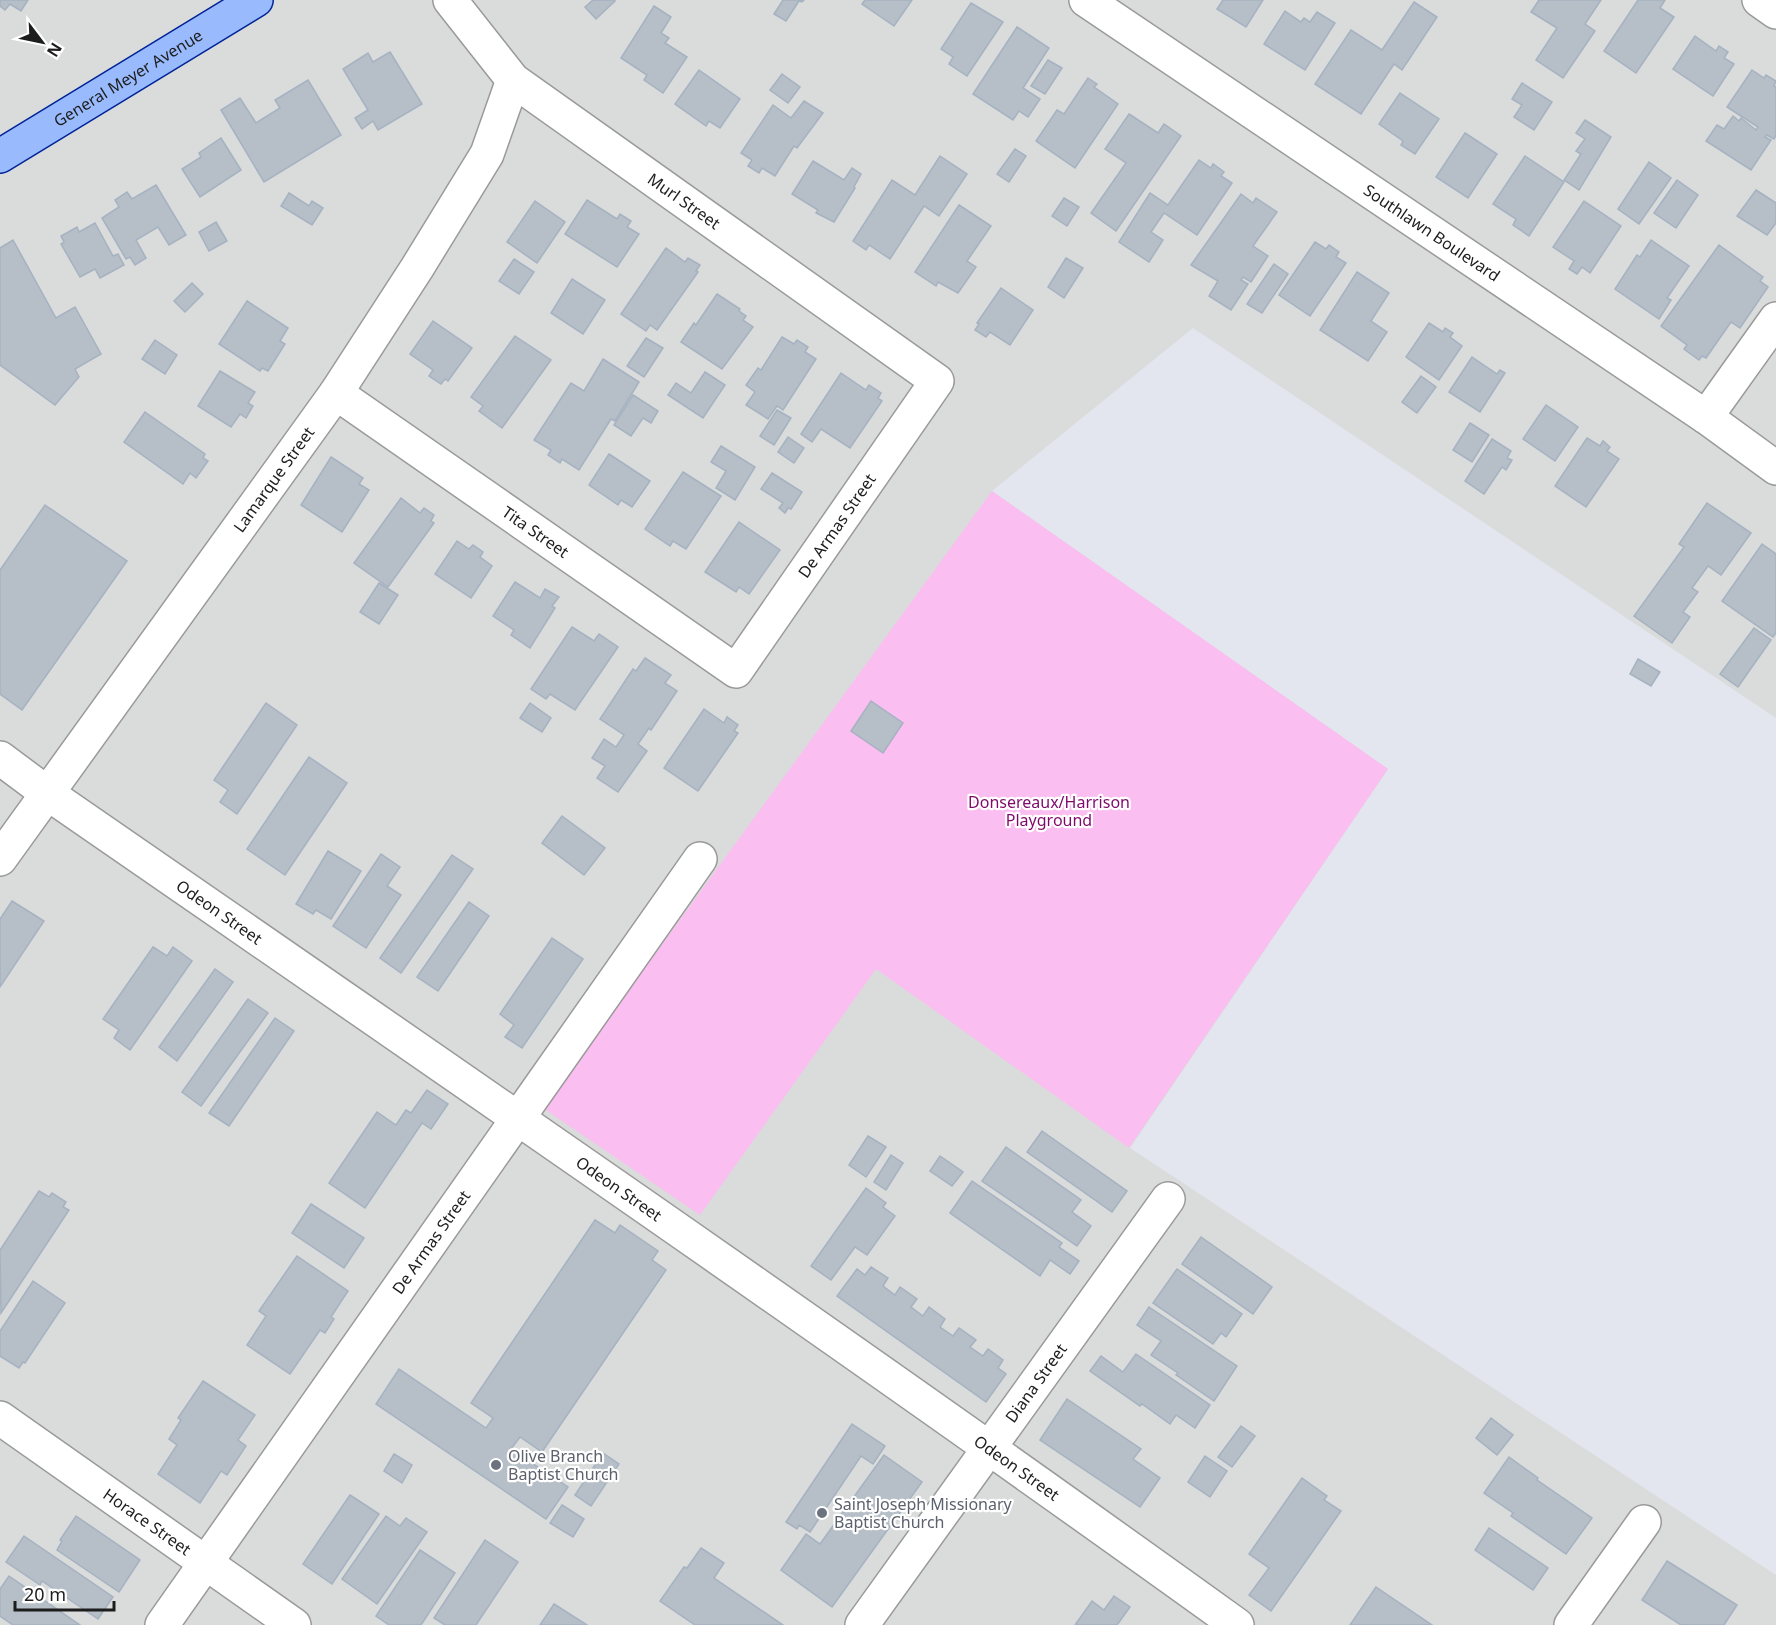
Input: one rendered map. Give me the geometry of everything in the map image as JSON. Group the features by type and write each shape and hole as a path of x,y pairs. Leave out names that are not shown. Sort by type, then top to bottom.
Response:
{"main road":[{"name":"General Meyer Avenue","path":"0,156 256,0"}],"street":[{"name":"Murl Street","path":"450,0 513,80 937,381"},
{"name":"Southlawn Boulevard","path":"1086,0 1706,417 1776,468"},
{"path":"1759,0 1776,12"},
{"name":"Lamarque Street","path":"0,860 336,393 487,154 513,80"},
{"path":"1706,417 1776,319"},
{"name":"De Armas Street","path":"736,670 937,381"},
{"name":"Tita Street","path":"336,393 736,670"},
{"name":"Odeon Street","path":"0,758 47,793 990,1447 1237,1625"},
{"name":"De Armas Street","path":"162,1625 700,859"},
{"name":"Diana Street","path":"862,1625 1168,1199"},
{"name":"Horace Street","path":"0,1418 294,1625"},
{"path":"1571,1625 1644,1522"}],"shaded area":[{"path":"0,0 1776,0 1776,718 1193,328 992,491 1388,769 1130,1148 1776,1575 1776,1625 0,1625"}],"green space":[{"name":"Donsereaux/Harrison Playground","path":"992,491 1388,769 1129,1148 876,969 700,1215 543,1108"}],"building":[{"path":"0,0 28,0 21,11 10,4 5,10 0,6"},
{"path":"593,0 615,1 596,19 585,7"},
{"path":"783,0 804,0 799,1 786,21 774,14"},
{"path":"865,0 912,0 894,26 862,4"},
{"path":"1223,0 1263,0 1246,27 1217,9"},
{"path":"1539,0 1601,0 1585,24 1595,31 1563,78 1536,60 1557,28 1531,12"},
{"path":"1638,0 1665,0 1660,8 1674,17 1636,73 1604,51"},
{"path":"1414,2 1437,17 1402,70 1394,64 1361,114 1315,84 1351,30 1382,50"},
{"path":"971,3 1003,22 967,76 949,64 953,57 941,49"},
{"path":"654,6 671,17 661,33 669,38 665,43 687,57 663,93 644,80 647,75 621,58"},
{"path":"1285,11 1301,22 1304,18 1310,22 1317,12 1335,23 1305,70 1264,44"},
{"path":"1017,27 1049,48 1023,88 1040,99 1028,117 1019,111 1013,120 973,94"},
{"path":"1695,36 1716,51 1719,46 1728,52 1724,58 1734,64 1713,96 1673,69"},
{"path":"390,52 422,104 378,130 373,121 362,129 355,118 368,110 343,69 368,53 373,62"},
{"path":"1048,60 1062,68 1045,94 1031,86"},
{"path":"699,70 740,99 720,128 709,121 706,126 675,104"},
{"path":"1752,70 1764,78 1766,75 1776,81 1774,86 1776,87 1776,135 1774,139 1767,135 1765,137 1771,140 1751,170 1706,141 1717,125 1724,129 1733,116 1739,121 1741,118 1756,130 1758,127 1727,107"},
{"path":"782,74 800,87 788,103 770,90"},
{"path":"1088,78 1097,84 1094,87 1118,104 1075,168 1036,141 1057,110 1064,114"},
{"path":"308,80 341,135 264,182 221,110 240,98 256,123 280,108 275,100"},
{"path":"1522,83 1552,102 1534,130 1514,117 1522,105 1512,99"},
{"path":"1400,93 1439,119 1415,154 1401,145 1403,141 1379,124"},
{"path":"804,101 823,113 797,148 794,146 775,176 762,168 759,173 748,166 752,160 741,153 773,105 791,118"},
{"path":"1129,114 1158,133 1164,124 1181,136 1116,231 1091,213 1126,163 1105,149"},
{"path":"1585,120 1611,137 1579,190 1564,180 1581,154 1576,151 1585,139 1576,133"},
{"path":"1465,133 1497,154 1468,198 1436,177"},
{"path":"221,138 241,170 200,197 182,169 201,157 199,153"},
{"path":"1015,149 1026,156 1009,182 997,174"},
{"path":"940,156 967,174 939,216 924,206 890,259 869,245 866,250 853,241 892,180 915,195"},
{"path":"1525,156 1564,182 1529,236 1513,225 1516,219 1493,204"},
{"path":"1199,160 1211,168 1213,164 1224,172 1221,176 1232,183 1197,235 1164,213 1151,232 1163,240 1149,262 1119,242 1150,193 1168,205"},
{"path":"813,161 844,180 852,168 861,174 834,222 816,213 818,210 792,194"},
{"path":"1649,162 1671,178 1639,224 1618,209"},
{"path":"1677,180 1698,195 1676,228 1654,213"},
{"path":"156,185 186,235 169,245 158,227 136,240 146,258 135,265 130,257 126,259 102,218 119,207 115,200 127,192 132,199"},
{"path":"1756,190 1776,203 1776,223 1767,235 1737,216"},
{"path":"289,193 309,206 312,201 323,208 312,225 281,206"},
{"path":"1241,194 1253,203 1256,198 1277,212 1253,246 1268,256 1251,282 1243,277 1241,280 1248,284 1231,310 1209,296 1218,281 1191,265"},
{"path":"1064,198 1079,207 1067,226 1052,216"},
{"path":"587,200 617,219 620,214 631,221 627,227 639,234 617,267 565,234"},
{"path":"535,201 565,222 537,263 507,242"},
{"path":"1584,201 1621,226 1590,273 1582,267 1577,274 1569,269 1574,261 1553,247"},
{"path":"959,205 991,226 967,261 976,267 958,293 938,282 936,286 915,272"},
{"path":"216,222 227,241 209,251 199,232"},
{"path":"95,223 113,256 118,254 124,265 100,278 95,269 80,277 61,244 64,242 61,236 77,227 79,232"},
{"path":"13,240 56,318 75,307 101,354 75,369 79,377 55,405 0,365 0,248"},
{"path":"1651,240 1689,266 1667,298 1671,300 1659,319 1615,289 1637,255 1640,257"},
{"path":"1315,242 1326,249 1329,245 1339,252 1336,257 1346,263 1310,316 1279,295"},
{"path":"1719,245 1763,277 1760,281 1768,287 1740,328 1731,322 1706,358 1702,356 1699,360 1684,349 1687,345 1661,326"},
{"path":"666,248 685,262 688,258 700,265 696,271 698,272 657,330 650,325 646,331 621,314"},
{"path":"1066,258 1083,268 1064,298 1048,287"},
{"path":"514,259 534,272 519,294 499,281"},
{"path":"1274,264 1288,274 1262,313 1247,304"},
{"path":"1357,272 1389,293 1371,321 1387,332 1368,361 1320,330"},
{"path":"572,279 605,300 583,334 551,313"},
{"path":"192,283 203,294 185,312 174,301"},
{"path":"1001,288 1033,310 1010,345 990,332 986,337 975,330 979,324 977,323"},
{"path":"717,294 740,309 739,311 746,316 743,320 753,327 722,369 681,342"},
{"path":"247,301 288,328 280,341 285,344 268,371 262,368 260,371 219,344"},
{"path":"433,321 472,348 448,381 445,379 441,384 429,376 433,370 410,354"},
{"path":"1429,323 1443,332 1445,328 1453,333 1450,337 1462,346 1439,380 1406,357"},
{"path":"515,336 551,360 502,428 479,411 483,406 471,397"},
{"path":"782,337 794,344 797,340 808,347 805,352 816,359 783,410 777,406 768,419 746,405 755,392 746,385 758,368 761,370"},
{"path":"646,338 663,348 644,377 627,366"},
{"path":"155,340 177,355 165,374 142,359"},
{"path":"1472,357 1497,374 1500,370 1505,373 1480,412 1449,392"},
{"path":"603,359 639,382 615,421 611,419 579,470 562,459 560,463 548,455 551,450 534,440 571,383 584,391"},
{"path":"220,371 255,392 248,403 253,406 246,418 240,414 231,427 198,406"},
{"path":"705,372 725,385 703,418 668,395 676,383 691,393"},
{"path":"841,373 866,390 869,385 881,393 878,398 882,401 850,448 821,429 812,442 801,434"},
{"path":"1421,376 1436,387 1417,413 1402,402"},
{"path":"633,395 658,411 651,423 643,418 631,436 614,425"},
{"path":"1546,405 1578,427 1555,461 1523,439"},
{"path":"777,410 791,418 774,445 760,436"},
{"path":"145,412 205,454 203,458 208,461 196,478 190,473 183,484 124,442"},
{"path":"1470,423 1489,435 1472,462 1453,450"},
{"path":"788,437 804,448 794,463 778,452"},
{"path":"1587,438 1600,446 1603,441 1610,447 1607,451 1619,459 1586,507 1555,486"},
{"path":"1492,439 1511,451 1507,458 1512,460 1506,470 1502,467 1484,494 1465,481"},
{"path":"721,446 755,467 735,500 716,488 726,471 711,462"},
{"path":"609,454 650,481 632,507 621,500 618,505 589,485"},
{"path":"331,457 363,478 359,484 369,490 342,532 301,505"},
{"path":"683,472 721,496 686,549 673,541 670,546 645,529"},
{"path":"772,473 802,492 791,509 788,508 785,513 779,508 783,503 761,489"},
{"path":"401,498 420,513 424,508 434,515 431,521 434,523 388,587 354,563"},
{"path":"1707,503 1751,533 1721,575 1708,566 1692,588 1698,592 1683,612 1690,617 1672,643 1634,616 1684,547 1679,544"},
{"path":"45,505 127,561 22,710 0,694 0,570"},
{"path":"739,522 780,550 749,594 739,587 736,592 705,572"},
{"path":"457,541 469,549 473,545 483,552 480,557 492,566 471,598 435,574"},
{"path":"1762,544 1776,554 1776,633 1773,637 1722,601"},
{"path":"515,582 540,598 545,589 559,597 552,606 555,608 530,648 511,635 514,630 493,616"},
{"path":"379,583 398,595 379,624 360,612"},
{"path":"572,627 594,641 599,634 618,647 575,710 550,694 546,699 531,689"},
{"path":"1754,628 1771,640 1738,687 1720,674"},
{"path":"645,658 671,675 665,683 677,691 651,730 649,728 638,744 647,751 618,792 597,778 605,766 592,758 604,739 616,747 624,735 600,719 633,669 636,671"},
{"path":"1638,659 1660,672 1651,686 1630,674"},
{"path":"871,701 903,723 883,753 851,731"},
{"path":"266,703 297,725 237,814 220,802 228,790 214,780"},
{"path":"530,703 551,718 542,732 520,718"},
{"path":"704,709 724,723 727,717 738,725 734,731 738,733 698,791 664,768"},
{"path":"309,757 347,783 285,875 247,849"},
{"path":"562,816 605,848 584,875 542,843"},
{"path":"328,851 361,871 331,919 316,910 313,914 296,904"},
{"path":"381,854 400,867 387,886 401,895 366,948 333,926"},
{"path":"452,855 473,869 401,973 380,958"},
{"path":"12,901 44,921 0,987 0,919"},
{"path":"469,902 489,916 438,991 417,977"},
{"path":"552,938 583,959 522,1048 505,1037 514,1025 500,1014"},
{"path":"153,947 167,956 173,947 192,961 130,1050 114,1038 119,1030 103,1019"},
{"path":"215,969 233,982 177,1061 159,1047"},
{"path":"248,999 268,1013 201,1106 182,1092"},
{"path":"275,1018 294,1031 229,1126 209,1113"},
{"path":"427,1090 448,1104 431,1129 422,1123 365,1208 329,1183 377,1112 396,1125 406,1110 411,1113"},
{"path":"1042,1131 1127,1191 1112,1212 1027,1152"},
{"path":"868,1136 886,1147 866,1177 849,1165"},
{"path":"1006,1147 1081,1200 1072,1212 1091,1226 1077,1246 982,1181"},
{"path":"891,1155 903,1163 886,1190 874,1182"},
{"path":"940,1156 963,1172 952,1186 930,1171"},
{"path":"972,1181 1062,1243 1059,1247 1079,1261 1070,1274 1050,1260 1040,1276 950,1213"},
{"path":"866,1188 886,1203 883,1207 895,1216 867,1255 855,1247 831,1280 811,1266"},
{"path":"39,1191 49,1197 52,1193 66,1202 63,1207 69,1210 1,1313 0,1250"},
{"path":"311,1204 364,1238 344,1268 292,1233"},
{"path":"595,1220 615,1233 620,1225 658,1251 652,1260 666,1270 542,1452 520,1437 511,1449 568,1487 546,1519 376,1404 399,1369 486,1428 493,1418 471,1403"},
{"path":"1201,1237 1272,1287 1253,1314 1182,1264"},
{"path":"297,1256 348,1291 331,1317 334,1319 325,1333 320,1330 290,1374 247,1345 266,1316 259,1311"},
{"path":"871,1267 888,1278 883,1286 895,1295 900,1287 917,1299 911,1307 923,1316 929,1307 945,1319 940,1327 953,1336 959,1328 976,1340 970,1347 983,1356 988,1349 1003,1360 998,1368 1006,1374 986,1402 837,1296 857,1269 865,1275"},
{"path":"1177,1269 1242,1314 1226,1337 1221,1333 1213,1344 1153,1303"},
{"path":"33,1281 65,1303 25,1363 23,1362 19,1368 0,1356 0,1331"},
{"path":"1149,1307 1237,1366 1214,1401 1151,1355 1161,1341 1137,1325"},
{"path":"1136,1354 1210,1405 1195,1428 1176,1415 1170,1424 1090,1371 1101,1356 1123,1372"},
{"path":"203,1381 255,1415 238,1440 246,1446 227,1475 221,1471 200,1503 158,1474 177,1445 169,1439 181,1420 178,1418"},
{"path":"1067,1399 1141,1449 1133,1459 1160,1478 1140,1507 1040,1440"},
{"path":"1491,1418 1513,1435 1497,1455 1476,1438"},
{"path":"852,1424 885,1446 873,1464 861,1456 810,1532 799,1525 797,1529 786,1522"},
{"path":"1241,1426 1255,1436 1232,1467 1218,1457"},
{"path":"603,1453 619,1464 591,1506 575,1495"},
{"path":"394,1454 412,1465 402,1483 384,1471"},
{"path":"884,1455 922,1482 832,1607 781,1570 806,1534 820,1544"},
{"path":"1205,1456 1227,1471 1210,1497 1188,1482"},
{"path":"1509,1457 1538,1478 1537,1480 1592,1518 1566,1554 1511,1516 1513,1513 1484,1493"},
{"path":"1302,1478 1327,1496 1324,1500 1341,1511 1271,1611 1249,1595 1269,1568 1249,1554"},
{"path":"350,1495 379,1514 332,1584 303,1564"},
{"path":"562,1505 584,1519 573,1537 550,1523"},
{"path":"76,1516 140,1560 119,1592 57,1550 62,1541 60,1540"},
{"path":"386,1516 400,1526 406,1518 427,1532 377,1604 342,1579"},
{"path":"1489,1528 1548,1568 1533,1590 1475,1550"},
{"path":"24,1536 113,1597 98,1619 42,1581 40,1585 6,1562"},
{"path":"485,1540 518,1562 476,1625 445,1625 434,1618"},
{"path":"701,1548 724,1563 714,1578 783,1625 695,1625 660,1601 684,1567 687,1568"},
{"path":"420,1550 455,1573 421,1625 389,1625 376,1616"},
{"path":"1667,1561 1737,1605 1724,1625 1681,1625 1642,1600"},
{"path":"9,1576 80,1625 13,1625 0,1616 0,1589"},
{"path":"1376,1587 1432,1625 1350,1625"},
{"path":"1114,1596 1130,1607 1117,1625 1075,1625 1092,1601 1104,1610"},
{"path":"554,1604 587,1625 540,1625"}],"place":[{"name":"Olive Branch Baptist Church","path":"496,1465"},
{"name":"Saint Joseph Missionary Baptist Church","path":"822,1513"}]}
